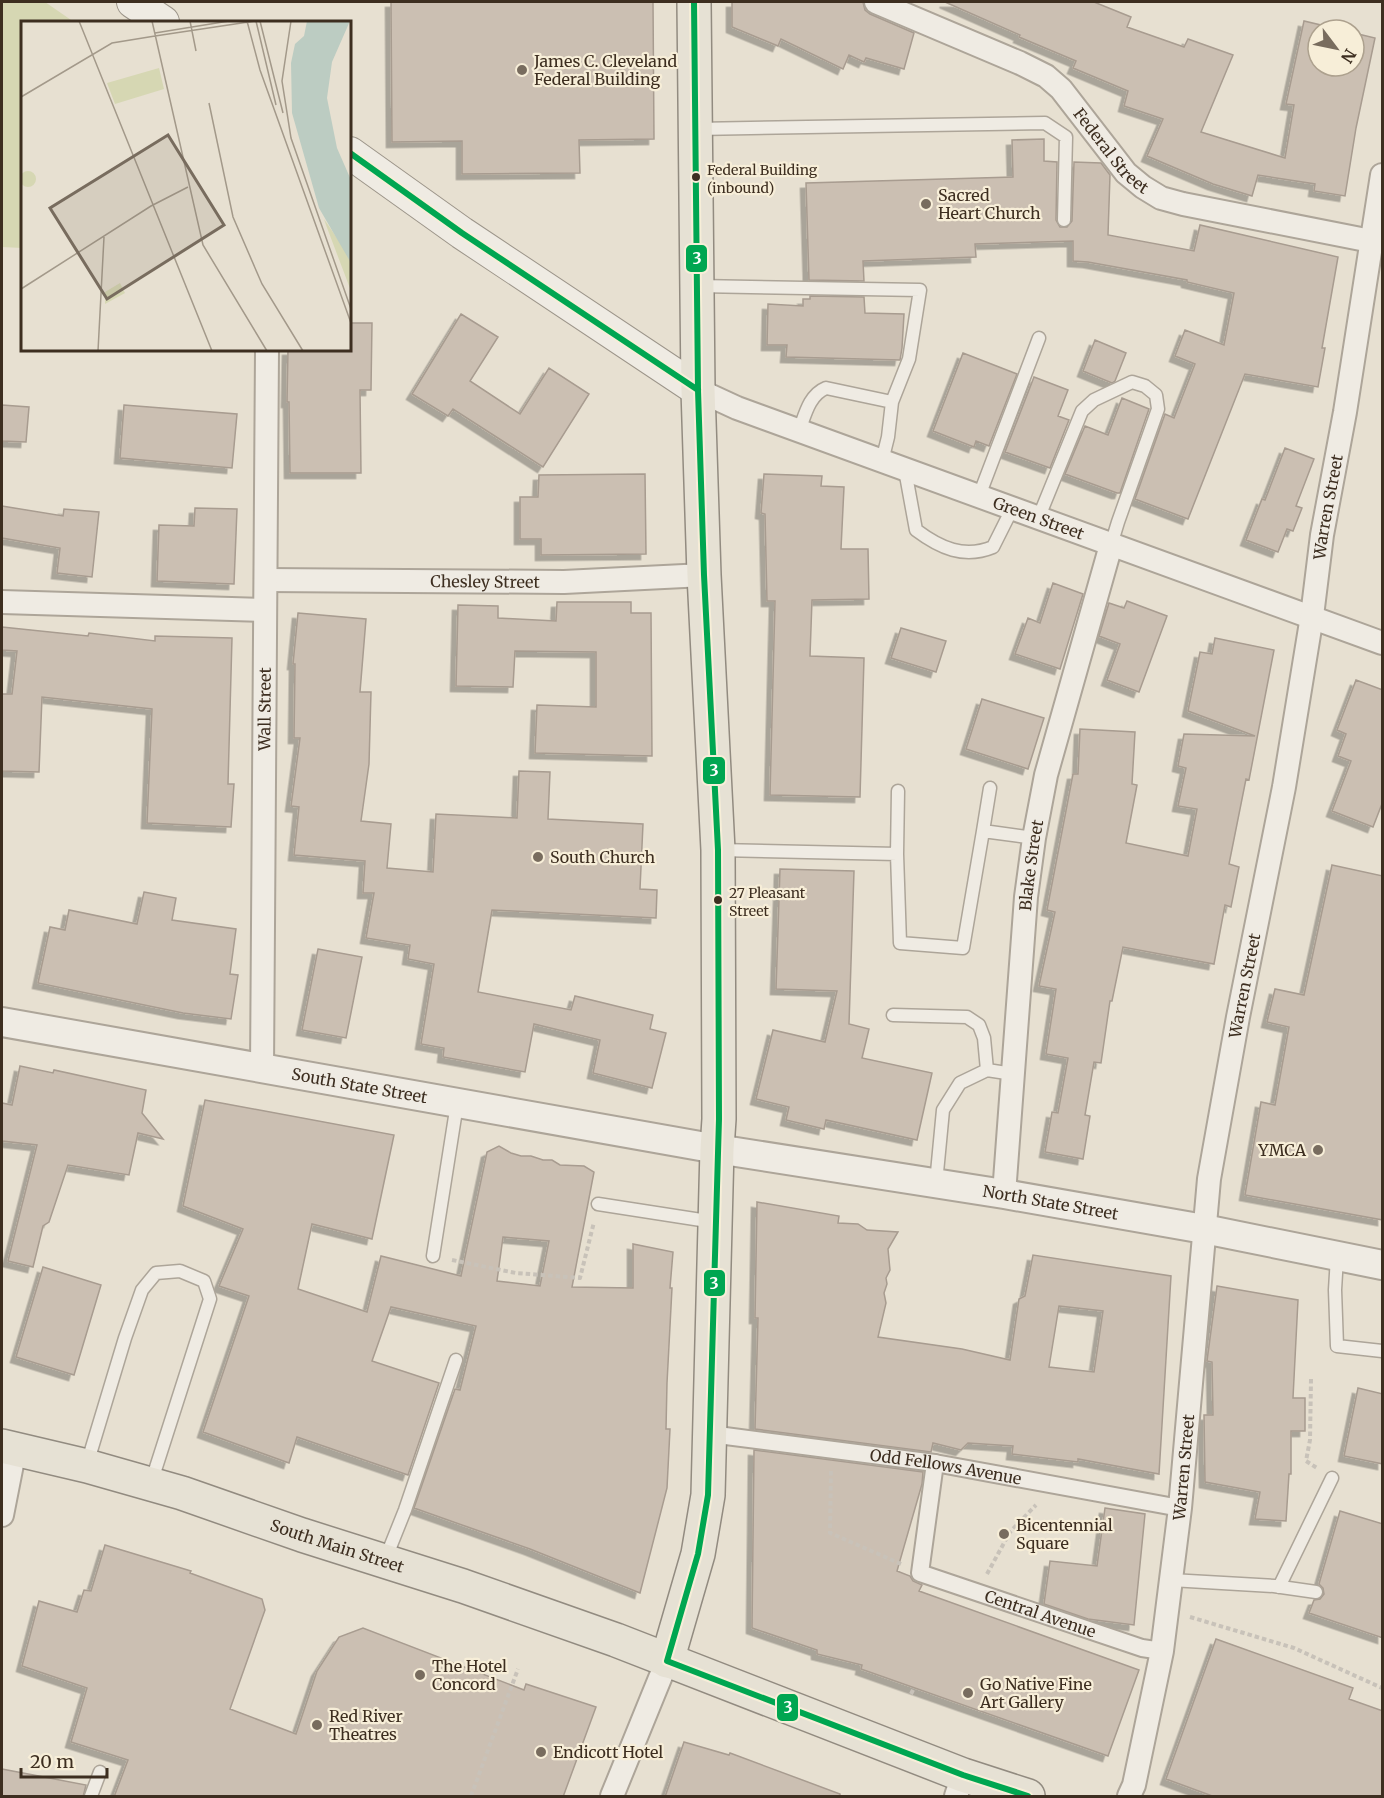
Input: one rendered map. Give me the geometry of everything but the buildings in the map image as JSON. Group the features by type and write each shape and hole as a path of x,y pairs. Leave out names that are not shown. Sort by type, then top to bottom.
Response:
{"main road":[{"path":"133,2 162,21"},
{"path":"667,1661 698,1554 708,1496 719,1119 718,850 704,575 698,390 694,2"},
{"path":"351,154 462,233 698,390"},
{"name":"South Main Street","path":"8,1447 151,1484 463,1586 616,1640 959,1786 1028,1797"}],"street":[{"name":"Federal Street","path":"876,2 1046,76 1061,88 1126,173 1161,198 1371,241"},
{"name":"Warren Street","path":"1129,1797 1134,1785 1162,1651 1180,1508 1209,1179 1238,1017 1284,787 1312,616 1322,535 1345,412 1383,175"},
{"name":"Wall Street","path":"262,1069 267,351"},
{"name":"Green Street","path":"698,390 737,408 1038,519 1383,642"},
{"name":"Blake Street","path":"1004,1194 1026,897 1034,838 1046,775 1111,545"},
{"name":"Chesley Street","path":"266,580 564,582 704,575"},
{"path":"2,602 265,610"},
{"name":"South State Street","path":"2,1022 717,1149"},
{"name":"North State Street","path":"717,1149 1004,1194 1204,1229 1383,1265"},
{"name":"Odd Fellows Avenue","path":"710,1434 935,1463 1180,1508"},
{"path":"2,1515 8,1447"},
{"path":"921,1573 935,1463"},
{"name":"Central Avenue","path":"921,1573 1142,1648 1162,1651"},
{"path":"612,1797 667,1661"}],"lane":[{"path":"695,129 1045,123 1066,137 1064,220"},
{"path":"697,286 920,290 909,359 892,402 888,437 882,461"},
{"path":"979,496 1040,338"},
{"path":"1038,519 1082,411 1094,400 1132,382 1145,386 1156,395 1158,409 1111,545"},
{"path":"800,431 807,407 820,391 826,388 892,402"},
{"path":"905,470 916,530 935,544 956,551 980,553 993,548 1012,509"},
{"path":"898,791 897,854 900,944 963,948 990,788"},
{"path":"983,831 1034,838"},
{"path":"718,850 897,854"},
{"path":"893,1015 967,1017 979,1025 984,1038 987,1070"},
{"path":"936,1184 943,1110 960,1083 987,1070 1013,1074"},
{"path":"433,1256 457,1104"},
{"path":"598,1204 716,1222"},
{"path":"1337,1257 1335,1290 1337,1346 1383,1351"},
{"path":"87,1466 125,1338 142,1290 156,1273 180,1271 204,1281 210,1299 151,1484"},
{"path":"384,1562 405,1510 456,1360"},
{"path":"1279,1587 1332,1478"},
{"path":"1171,1581 1279,1587 1316,1592"},
{"path":"91,1797 100,1772"}],"path":[{"path":"433,1256 516,1273 580,1278 598,1204"},
{"path":"1311,1379 1310,1440 1306,1461 1332,1478"},
{"path":"832,1450 830,1533 921,1573"},
{"path":"978,1592 993,1560 1010,1532 1055,1485"},
{"path":"1190,1617 1294,1648 1383,1688"},
{"path":"471,1797 518,1670"},
{"path":"911,1694 914,1688"}],"green space":[{"path":"2,2 45,2 73,21 21,21 21,248 2,247"}],"transit line":[{"name":"3","path":"694,2 698,390 704,575 718,850 719,1119 708,1495 698,1554 667,1661 963,1775 1028,1796"},
{"name":"3","path":"351,154 462,233 698,390"}],"place":[{"name":"James C. Cleveland Federal Building","path":"522,70"},
{"name":"Federal Building (inbound)","path":"696,177"},
{"name":"Sacred Heart Church","path":"926,204"},
{"name":"South Church","path":"538,857"},
{"name":"27 Pleasant Street","path":"718,900"},
{"name":"YMCA","path":"1318,1150"},
{"name":"Bicentennial Square","path":"1004,1534"},
{"name":"The Hotel Concord","path":"420,1675"},
{"name":"Go Native Fine Art Gallery","path":"968,1693"},
{"name":"Red River Theatres","path":"317,1725"},
{"name":"Endicott Hotel","path":"541,1752"}]}
